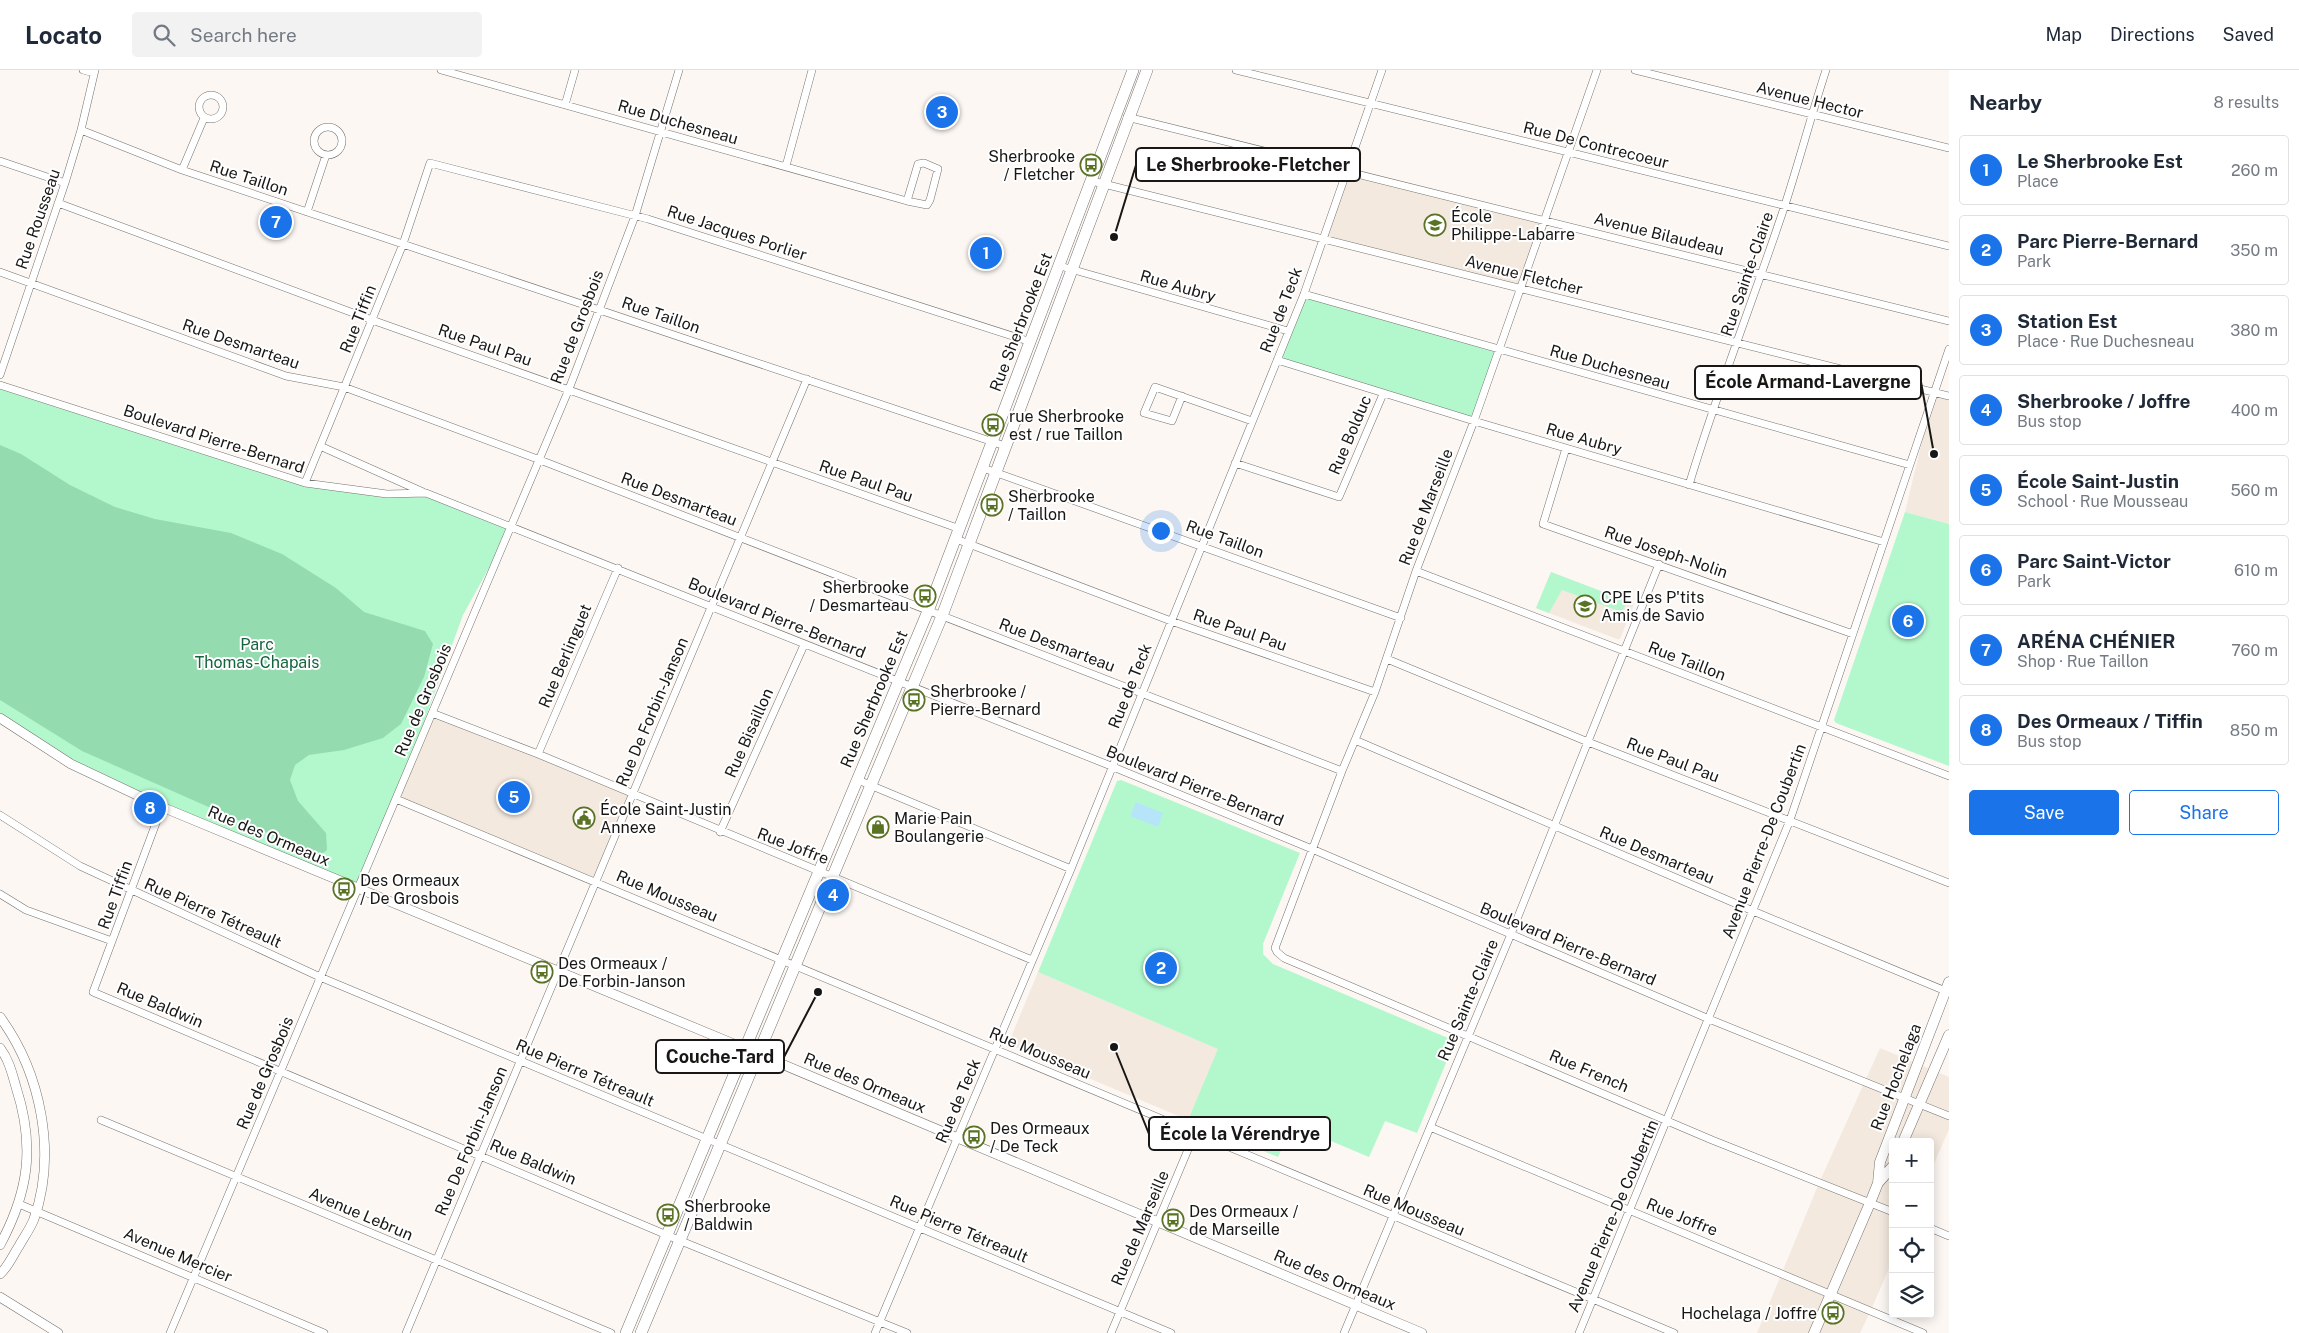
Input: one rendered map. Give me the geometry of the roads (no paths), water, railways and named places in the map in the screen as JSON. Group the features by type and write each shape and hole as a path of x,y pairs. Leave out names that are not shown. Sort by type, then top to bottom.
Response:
{"main road":[{"name":"Rue Sherbrooke Est","path":"626,1333 928,611 1133,70"},
{"name":"Rue Sherbrooke Est","path":"641,1333 722,1145 910,687 942,616 1005,446 1074,271 1147,70"},
{"name":"Rue Hochelaga","path":"1814,1333 1878,1183 1880,1162 1903,1098 1948,988"},
{"name":"Rue Hochelaga","path":"1905,1138 1949,1035"},
{"path":"1920,1058 1936,1064"},
{"name":"Rue Hochelaga","path":"1878,1183 1889,1171"}],"street":[{"path":"83,70 94,72"},
{"name":"Rue Duchesneau","path":"441,70 786,166 907,201 923,205 929,204 939,172 936,167 918,164 907,201"},
{"path":"565,105 575,70"},
{"name":"Rue de Grosbois","path":"170,1333 569,389 635,216 662,132 679,70"},
{"path":"786,166 812,70"},
{"name":"Rue De Contrecoeur","path":"1236,70 1949,246"},
{"name":"Rue de Teck","path":"875,1333 1071,869 1304,294 1382,70"},
{"name":"Rue de Marseille","path":"1276,952 1276,943 1342,771 1375,692 1416,571 1474,422 1597,70"},
{"name":"Avenue Hector","path":"1635,70 1949,148"},
{"name":"Rue Sainte-Claire","path":"1689,484 1712,410 1738,343 1784,206 1826,70"},
{"name":"Rue Rousseau","path":"0,375 65,183 81,130 94,72"},
{"name":"Avenue Bilaudeau","path":"1117,114 1949,321"},
{"name":"Rue Taillon","path":"182,170 204,118"},
{"path":"328,128 340,134 341,143 338,151 326,155 318,151 314,143 319,130 328,128"},
{"name":"Rue Taillon","path":"81,130 182,170 1005,446"},
{"path":"307,212 326,155"},
{"path":"0,161 65,183"},
{"name":"Rue Jacques Porlier","path":"430,163 648,219 1031,342"},
{"name":"Rue Tiffin","path":"305,483 403,244 430,163"},
{"name":"Avenue Fletcher","path":"1092,181 1949,396"},
{"name":"Rue Paul Pau","path":"58,203 372,320 772,462 958,534 969,545 1171,621 1375,692"},
{"name":"Rue Aubry","path":"1060,266 1288,331"},
{"name":"Rue Desmarteau","path":"0,272 286,376 344,387 540,460 1342,771"},
{"name":"Rue Duchesneau","path":"1304,294 1910,465"},
{"name":"Avenue Pierre-De Coubertin","path":"1579,1333 1790,820 1949,349"},
{"name":"Rue Aubry","path":"1277,360 1474,422 1884,542"},
{"name":"Rue De Forbin-Janson","path":"406,1333 807,379"},
{"name":"Boulevard Pierre-Bernard","path":"0,385 305,483 387,494 426,493"},
{"path":"1182,396 1172,421 1144,413 1154,386 1182,396 1252,422"},
{"name":"Rue Bolduc","path":"1235,463 1339,497 1383,394"},
{"name":"Boulevard Pierre-Bernard","path":"320,446 426,493 618,568 1312,849 1709,1019 1949,1116"},
{"name":"Rue Joseph-Nolin","path":"1566,448 1543,524 1853,634"},
{"name":"Rue Taillon","path":"983,468 1401,618"},
{"name":"Rue Sainte-Claire","path":"1344,1333 1511,934 1658,564"},
{"name":"Rue Berlinguet","path":"538,754 618,568"},
{"name":"Rue Taillon","path":"1416,571 1949,776"},
{"name":"Rue Bisaillon","path":"720,832 804,644"},
{"name":"Rue Paul Pau","path":"1387,659 1588,742 1949,883"},
{"name":"Rue Joffre","path":"432,713 538,754 720,832 832,876 1032,960"},
{"name":"Rue des Ormeaux","path":"0,718 71,764 162,807 358,890 746,1048 1422,1333"},
{"name":"Rue Desmarteau","path":"1355,740 1753,911 1948,988"},
{"path":"858,780 1071,869"},
{"name":"Rue Mousseau","path":"396,799 1674,1333"},
{"name":"Rue Tiffin","path":"93,992 162,807"},
{"name":"Rue Pierre Tétreault","path":"0,815 80,866 130,891 320,977 1171,1333"},
{"path":"0,894 26,910 112,941"},
{"name":"Rue French","path":"1276,952 1284,958 1712,1140 1889,1210"},
{"name":"Rue Baldwin","path":"93,992 681,1241 907,1333"},
{"path":"0,1017 14,1036 36,1091 44,1133 43,1185 33,1221 0,1274"},
{"path":"0,1048 7,1057 20,1100 27,1137 26,1178 16,1216 0,1246"},
{"name":"Avenue Lebrun","path":"101,1120 611,1333"},
{"name":"Rue Joffre","path":"1430,1127 1923,1333"},
{"name":"Rue de Marseille","path":"1111,1333 1195,1133"},
{"name":"Avenue Mercier","path":"19,1204 194,1276 324,1333"},
{"path":"1934,1230 1949,1236"},
{"path":"0,1297 58,1333"}],"water":[{"path":"1136,802 1163,813 1158,827 1130,816"}],"place":[{"name":"Station Est","path":"942,112"},
{"name":"Sherbrooke / Fletcher","path":"1091,165"},
{"name":"ARÉNA CHÉNIER","path":"276,222"},
{"name":"École Philippe-Labarre","path":"1435,225"},
{"name":"Le Sherbrooke-Fletcher","path":"1114,237"},
{"name":"Le Sherbrooke Est","path":"986,253"},
{"name":"rue Sherbrooke est / rue Taillon","path":"993,425"},
{"name":"École Armand-Lavergne","path":"1934,454"},
{"name":"Sherbrooke / Taillon","path":"992,505"},
{"name":"Sherbrooke / Desmarteau","path":"925,596"},
{"name":"CPE Les P'tits Amis de Savio","path":"1585,606"},
{"name":"Parc Saint-Victor","path":"1908,621"},
{"name":"Sherbrooke / Pierre-Bernard","path":"914,700"},
{"name":"École Saint-Justin","path":"514,797"},
{"name":"Des Ormeaux / Tiffin","path":"150,808"},
{"name":"École Saint-Justin Annexe","path":"584,818"},
{"name":"Marie Pain Boulangerie","path":"878,827"},
{"name":"Des Ormeaux / De Grosbois","path":"344,889"},
{"name":"Sherbrooke / Joffre","path":"833,895"},
{"name":"Parc Pierre-Bernard","path":"1161,968"},
{"name":"Des Ormeaux / De Forbin-Janson","path":"542,972"},
{"name":"Couche-Tard","path":"818,992"},
{"name":"École la Vérendrye","path":"1114,1047"},
{"name":"Des Ormeaux / De Teck","path":"974,1137"},
{"name":"Sherbrooke / Baldwin","path":"668,1215"},
{"name":"Des Ormeaux / de Marseille","path":"1173,1220"},
{"name":"Hochelaga / Joffre","path":"1833,1313"}],"park label":[{"name":"Parc Thomas-Chapais","path":"257,653"}]}
